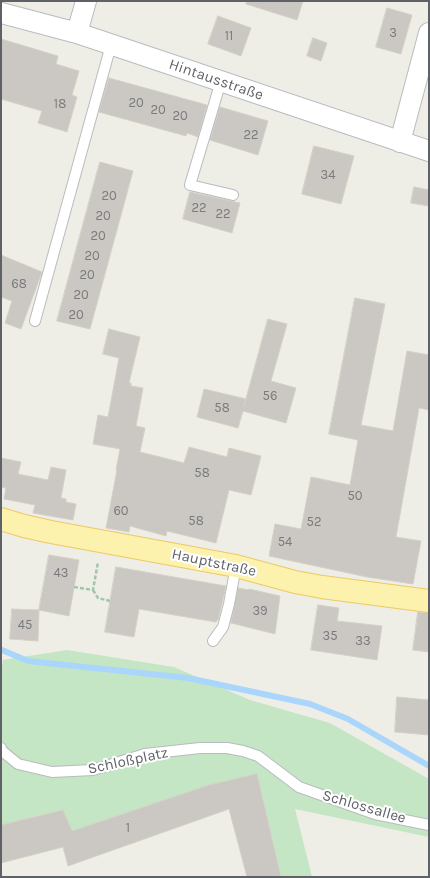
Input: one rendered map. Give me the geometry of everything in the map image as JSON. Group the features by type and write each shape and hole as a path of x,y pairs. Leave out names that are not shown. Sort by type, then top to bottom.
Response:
{"main road":[{"name":"Hauptstraße","path":"3,524 24,526 102,542 236,566 294,582 429,601"}],"street":[{"path":"77,33 86,1"},
{"name":"Hintausstraße","path":"1,13 77,33 429,151"},
{"path":"400,142 429,33"}],"lane":[{"path":"35,321 111,45"},
{"path":"222,82 190,185 233,195"},
{"path":"213,641 223,627 236,566"},
{"name":"Schloßplatz","path":"1,748 18,764 52,772 93,770 146,754 200,748 227,748 258,756 299,787"},
{"name":"Schlossallee","path":"299,787 375,814 429,825"}],"path":[{"path":"102,542 93,590 98,598 110,601"},
{"path":"74,586 93,590"}],"green space":[{"path":"67,650 174,667 250,700 330,723 429,779 429,837 295,809 312,877 281,877 257,774 209,785 72,831 63,810 1,825 1,672 3,660"}],"building":[{"path":"247,1 303,1 297,20 246,4"},
{"path":"387,8 412,15 401,54 376,47"},
{"path":"218,16 251,28 241,56 208,44"},
{"path":"313,38 327,43 321,61 307,56"},
{"path":"1,39 58,56 56,64 79,71 72,95 77,97 67,132 38,123 42,111 1,99"},
{"path":"109,78 207,105 198,137 187,133 186,136 99,112"},
{"path":"220,107 268,121 258,155 210,140"},
{"path":"314,146 354,156 341,204 302,194"},
{"path":"100,162 133,171 90,329 57,321"},
{"path":"414,187 429,190 429,206 411,203"},
{"path":"190,192 240,203 232,233 183,219"},
{"path":"1,255 42,272 21,329 5,323 12,301 1,297"},
{"path":"355,298 385,304 361,425 393,431 407,351 429,355 429,410 419,408 396,537 421,541 413,584 367,577 269,556 275,524 301,529 311,477 350,485 358,440 329,434"},
{"path":"268,319 287,324 271,381 296,388 286,423 243,411 238,428 197,417 204,389 246,399"},
{"path":"109,329 140,337 129,383 131,383 131,386 143,388 136,426 145,428 140,452 184,463 189,447 227,457 229,448 261,456 251,495 229,490 216,543 167,531 166,536 130,526 129,532 106,528 120,449 93,444 98,415 108,417 119,358 103,354"},
{"path":"1,458 21,462 18,474 48,480 51,467 66,470 61,498 66,499 66,502 76,504 73,520 33,513 35,505 4,499 6,488 1,487"},
{"path":"49,555 79,560 69,616 39,610"},
{"path":"116,567 226,586 218,620 216,622 139,609 134,637 105,632"},
{"path":"238,588 280,596 275,634 231,623"},
{"path":"318,605 339,608 337,621 382,626 377,660 311,650"},
{"path":"12,609 39,610 38,641 10,639"},
{"path":"418,612 429,613 429,652 413,650"},
{"path":"397,697 429,700 429,735 395,732"},
{"path":"257,774 281,877 247,877 229,809 68,866 63,847 1,863 1,825 63,810 72,831 209,785"}],"waterway":[{"path":"1,651 2,650 28,661 188,678 310,704 348,719 429,766"}]}
